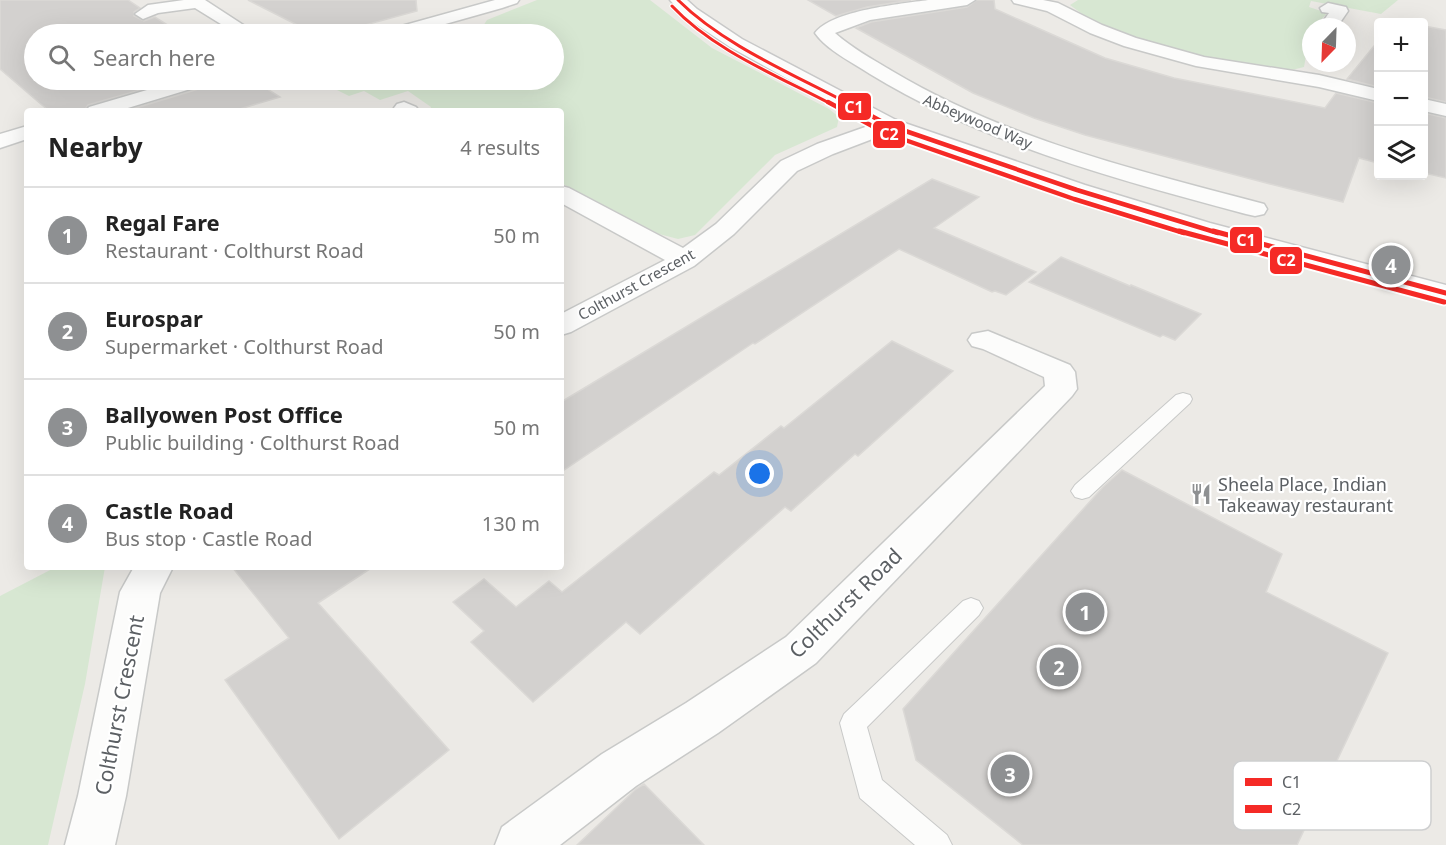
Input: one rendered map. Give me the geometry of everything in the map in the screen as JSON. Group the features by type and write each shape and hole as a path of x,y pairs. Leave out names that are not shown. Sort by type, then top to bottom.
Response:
{"street":[{"path":"427,24 477,12 511,0"},
{"path":"678,0 691,13 736,43 888,125 1077,190 1201,228 1446,293"},
{"name":"Abbeywood Way","path":"967,0 867,16 836,24 824,33 892,81 949,112 1080,160 1255,209"},
{"path":"1020,0 1057,4 1096,29 1178,56 1236,69 1302,71"},
{"path":"143,14 154,9 202,2 234,24"},
{"path":"1328,8 1340,11 1335,18"},
{"path":"469,24 477,12"},
{"path":"1319,72 1374,93"},
{"path":"106,108 166,90"},
{"path":"1428,106 1446,110"},
{"name":"Colthurst Crescent","path":"564,324 686,260 725,229 789,166 825,149 888,125"},
{"path":"564,195 686,260"},
{"name":"Colthurst Road","path":"520,845 619,770 702,718 801,650 1061,389 1059,372 988,340 983,340"},
{"name":"Colthurst Crescent","path":"90,845 102,796 140,592 152,570"}],"lane":[{"path":"1082,491 1183,399"},
{"path":"937,845 870,788 853,723 971,608"}],"green space":[{"path":"537,0 650,0 712,48 829,109 839,117 837,127 775,155 695,235 678,239 659,234 564,185 564,108 431,108 408,91 380,100 364,91 349,96 337,90 564,90 564,24 484,24 487,20"},
{"path":"1078,0 1398,0 1381,14 1311,1 1309,7 1327,13 1323,18 1302,18 1302,68 1288,71 1191,54 1097,25 1070,5"},
{"path":"50,570 104,570 85,684 48,845 0,845 0,596"}],"building":[{"path":"0,0 128,0 140,8 134,12 134,16 144,21 155,17 166,24 24,24 24,90 0,69"},
{"path":"248,0 416,0 417,11 369,24 295,24"},
{"path":"808,0 911,0 867,7 836,16"},
{"path":"977,0 994,0 995,9 1105,58 1174,78 1325,108 1336,93 1374,102 1374,162 1359,158 1343,202 1270,184 1085,135 1034,118 973,93 856,28 871,22 967,7"},
{"path":"1428,27 1446,30 1446,102 1428,98"},
{"path":"1374,46 1374,86 1347,79 1353,72 1356,72 1356,68"},
{"path":"24,90 140,90 88,105 86,108 46,108"},
{"path":"195,90 269,90 280,97 243,108 136,108"},
{"path":"1428,114 1446,118 1446,178 1428,174"},
{"path":"932,179 979,197 934,228 1036,272 1006,295 992,292 899,249 755,344 753,343 564,470 564,400"},
{"path":"1061,257 1201,314 1175,340 1163,335 1160,337 1029,282"},
{"path":"892,341 953,371 858,456 855,454 791,511 785,507 640,634 626,622 533,702 471,642 484,631 453,602 484,579 516,607 549,581 562,592 714,472 719,475 781,426 784,428"},
{"path":"1122,470 1282,554 1266,592 1388,653 1337,761 1233,761 1233,830 1304,830 1297,845 1023,845 916,760 903,709 1103,487"},
{"path":"234,570 368,570 318,603 449,750 339,839 225,680 289,638"},
{"path":"644,784 704,845 577,845 636,789"}],"transit line":[{"name":"C1","path":"678,0 691,13 736,43 888,125 1077,190 1201,228 1446,293"},
{"name":"C2","path":"672,6 685,20 732,51 885,133 1074,199 1198,237 1444,302"}],"place":[{"name":"Castle Road","path":"1391,265"},
{"name":"Sheela Place, Indian Takeaway restaurant","path":"1201,494"},
{"name":"Regal Fare","path":"1085,612"},
{"name":"Eurospar","path":"1059,667"},
{"name":"Ballyowen Post Office","path":"1010,774"}]}
